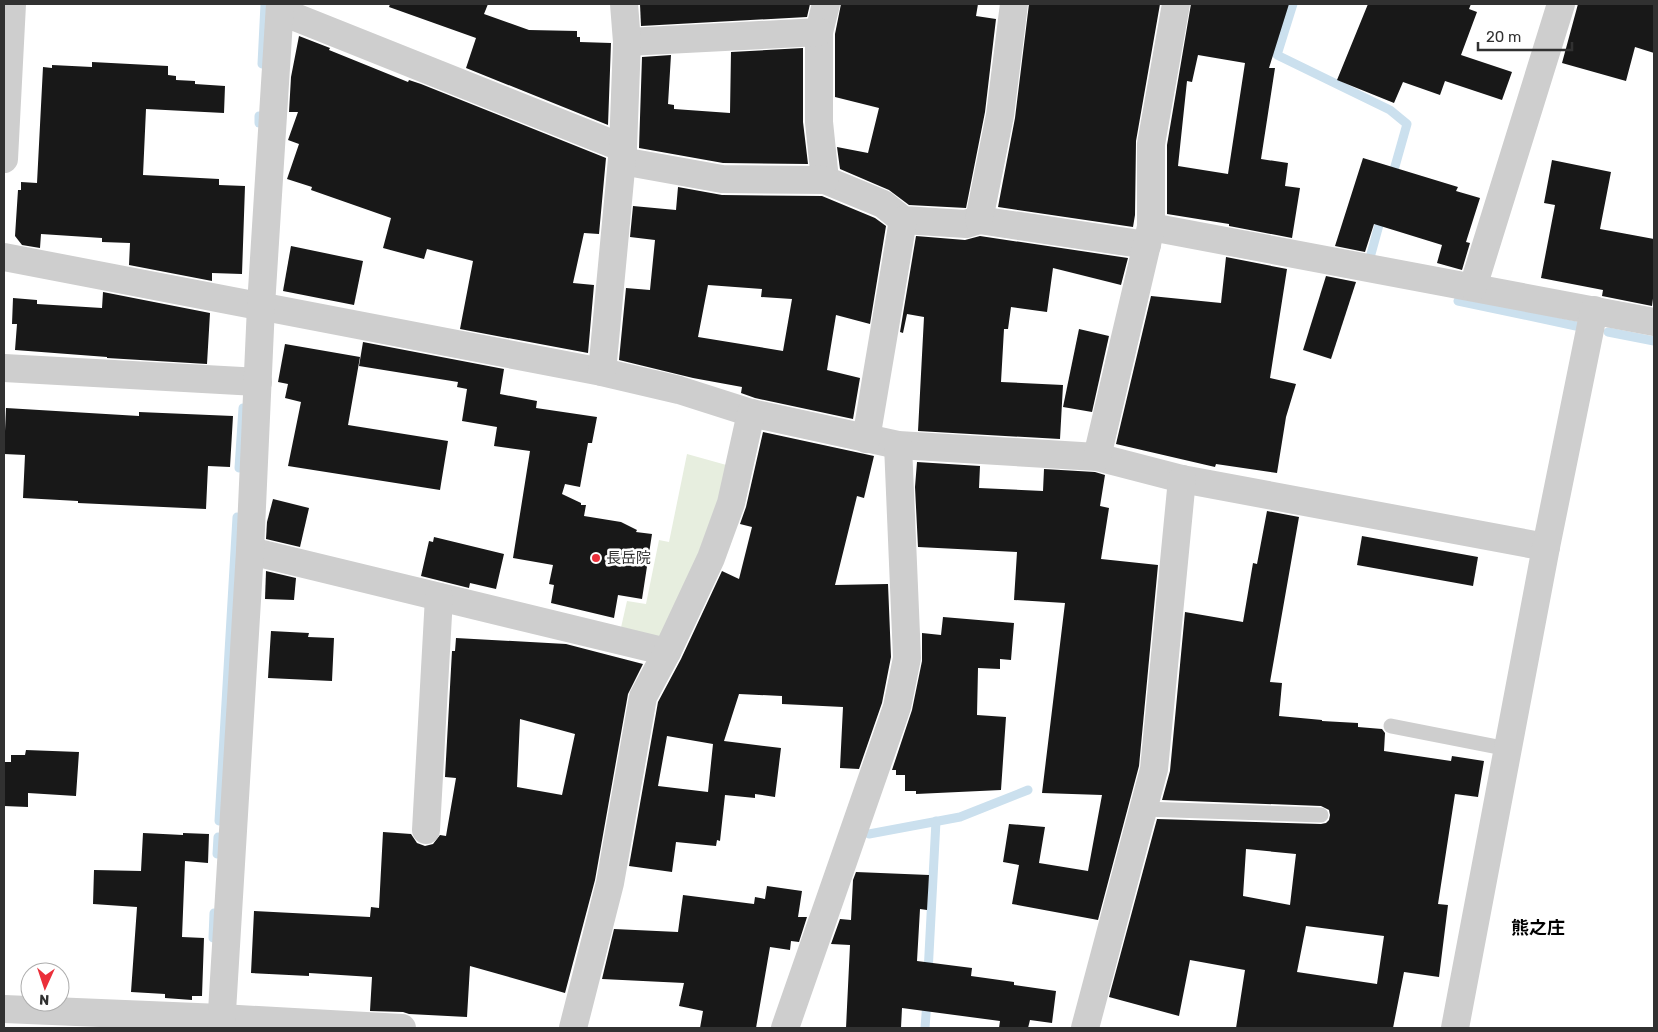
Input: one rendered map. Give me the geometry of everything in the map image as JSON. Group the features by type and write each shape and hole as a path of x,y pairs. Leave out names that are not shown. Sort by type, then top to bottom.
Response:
{"street":[{"path":"4,159 12,4"},
{"path":"602,372 622,154 627,42 624,4"},
{"path":"825,180 819,122 819,32 826,4"},
{"path":"979,220 1000,115 1014,4"},
{"path":"1097,457 1149,236 1152,144 1176,4"},
{"path":"1473,287 1561,4"},
{"path":"221,1023 250,551 261,306 280,7 622,154 722,179 825,180 883,204 903,220 966,224 979,220 1149,236 1473,287 1654,322"},
{"path":"627,42 819,32"},
{"path":"866,439 903,220"},
{"path":"4,257 602,372 679,390 751,413 898,446 1097,457 1182,478 1546,548"},
{"path":"1455,1028 1546,548 1594,310"},
{"path":"4,368 258,382"},
{"path":"573,1028 610,883 643,697 667,652 711,558 732,503 751,413"},
{"path":"785,1028 897,707 907,658 898,446"},
{"path":"1085,1028 1154,769 1182,478"},
{"path":"250,551 667,652"},
{"path":"426,830 439,597"},
{"path":"4,1009 221,1023 402,1028"}],"lane":[{"path":"1391,726 1508,749"},
{"path":"1143,809 1321,816"}],"green space":[{"path":"687,454 730,466 723,506 664,643 620,632 627,601 646,604 659,540 669,542"}],"building":[{"path":"390,4 488,4 484,14 529,30 577,31 577,37 580,37 580,42 611,43 608,125 466,68 476,38 389,7"},
{"path":"640,4 810,4 807,17 641,26"},
{"path":"841,4 978,4 976,16 996,19 985,112 966,208 909,205 889,190 840,169 837,147 868,153 879,108 835,97 835,34"},
{"path":"1029,4 1160,4 1136,141 1135,215 1133,227 998,207 1015,118"},
{"path":"1191,4 1289,4 1269,68 1275,68 1261,159 1288,163 1285,186 1300,188 1292,238 1229,226 1229,224 1167,214 1167,145","holes":["1198,55 1245,63 1228,174 1178,166 1187,81 1192,82"]},
{"path":"1368,4 1471,4 1469,9 1477,12 1461,55 1512,72 1502,100 1445,81 1440,95 1403,82 1394,103 1337,80"},
{"path":"1578,4 1654,4 1654,53 1635,47 1626,81 1562,63"},
{"path":"299,36 408,82 409,80 421,84 606,158 599,234 584,233 573,283 594,285 588,353 460,329 473,261 427,249 424,259 383,248 391,218 311,190 312,187 287,179 299,144 288,140 298,112 289,112 291,77"},
{"path":"803,48 803,122 808,164 723,163 639,148 642,57 671,55 668,104 674,105 674,109 730,113 731,52"},
{"path":"92,62 168,66 168,75 176,76 176,80 195,81 195,84 225,86 224,113 146,109 143,175 219,179 219,185 245,186 242,274 212,273 212,281 129,265 130,243 102,242 102,238 41,234 40,248 22,245 15,236 18,190 21,190 21,182 37,183 43,67 52,68 52,65 92,67"},
{"path":"1363,158 1458,187 1456,191 1480,198 1466,242 1470,243 1462,270 1437,263 1442,245 1374,224 1365,252 1335,246"},
{"path":"1552,160 1611,172 1600,229 1654,239 1654,291 1652,306 1602,296 1603,290 1541,278 1555,205 1544,203"},
{"path":"678,187 722,195 822,196 875,218 886,226 870,324 836,315 827,370 860,378 853,419 755,398 741,393 742,387 693,378 619,360 626,288 650,290 655,240 630,237 633,206 676,210","holes":["708,285 762,289 761,297 792,299 783,351 698,337"]},
{"path":"916,236 965,240 980,236 1128,258 1121,285 1053,268 1047,312 1011,307 1008,329 1004,329 1001,382 1063,385 1060,439 918,431 924,317 907,314 903,333 900,332"},
{"path":"291,246 363,261 354,305 283,291"},
{"path":"1226,257 1287,269 1270,378 1296,384 1286,417 1277,473 1216,464 1215,467 1116,444 1151,296 1221,303"},
{"path":"1326,276 1356,282 1331,359 1303,350"},
{"path":"103,292 210,313 207,364 15,350 17,324 12,324 13,298 37,300 37,304 102,308"},
{"path":"1079,329 1109,336 1092,412 1063,407"},
{"path":"363,342 504,369 500,394 537,401 536,408 597,417 592,443 588,443 580,487 565,484 562,494 581,503 581,505 586,505 584,516 621,522 637,530 636,532 652,534 642,599 618,595 614,618 551,603 554,585 549,584 553,565 513,558 530,451 494,446 497,427 462,421 467,389 457,387 458,382 359,366"},
{"path":"285,344 360,357 348,425 448,441 440,490 288,466 301,402 285,398 288,384 278,382"},
{"path":"6,408 139,416 139,412 233,416 230,467 208,466 206,509 78,503 78,501 23,498 25,455 4,454"},
{"path":"763,432 874,456 864,498 857,496 835,585 888,584 891,657 882,703 859,769 840,768 843,707 782,704 782,696 739,694 724,741 781,748 775,797 755,794 755,798 725,795 720,841 717,840 716,846 676,842 672,872 629,866 658,702 681,659 722,571 739,579 752,527 740,524 746,507","holes":["667,736 713,744 708,792 658,786"]},
{"path":"917,462 980,466 979,488 1043,491 1044,469 1095,472 1105,475 1100,506 1109,508 1101,559 1158,565 1139,766 1098,920 1012,904 1019,865 1003,862 1009,824 1045,827 1039,863 1088,871 1102,795 1042,793 1065,603 1014,600 1017,552 918,547 915,487"},
{"path":"273,499 309,508 300,547 266,539 267,522"},
{"path":"1267,511 1299,517 1270,682 1282,683 1279,716 1358,723 1358,727 1382,729 1385,733 1384,751 1451,761 1452,756 1484,761 1478,797 1455,794 1438,904 1448,905 1439,977 1404,972 1393,1028 1236,1028 1245,970 1190,960 1179,1016 1109,997 1157,819 1321,824 1329,820 1329,810 1321,806 1162,800 1170,771 1185,612 1243,622 1253,563 1257,564","holes":["1246,849 1296,854 1290,905 1243,896","1306,926 1384,936 1377,984 1297,972"]},
{"path":"1362,536 1478,557 1473,586 1357,565"},
{"path":"434,537 504,554 496,589 470,583 469,588 421,576 429,541 433,542"},
{"path":"266,571 296,578 294,600 265,599"},
{"path":"943,617 1014,623 1011,660 1000,659 1000,669 978,668 977,715 1006,717 1001,790 916,794 916,791 905,791 905,775 896,775 896,770 892,770 912,710 922,661 922,633 941,635"},
{"path":"271,631 309,633 308,637 334,638 332,681 268,678"},
{"path":"456,638 566,644 643,664 628,694 595,880 565,993 470,966 467,1017 409,1014 403,1012 370,1011 372,977 309,973 309,976 251,973 254,911 370,917 371,907 379,908 383,832 411,834 417,843 425,846 433,844 440,835 446,836 456,778 445,777 452,651 455,651","holes":["520,719 575,734 562,795 517,787"]},
{"path":"26,750 79,752 76,796 28,793 28,807 4,806 4,762 11,762 11,755 25,755"},
{"path":"143,833 209,834 208,863 185,861 182,937 204,938 202,996 192,996 192,1000 165,998 165,994 131,992 137,907 93,904 94,870 141,871"},
{"path":"856,872 929,875 927,910 920,909 917,961 972,968 971,976 1014,982 1014,985 1056,991 1052,1023 1030,1020 1028,1028 999,1028 1000,1021 902,1008 901,1028 846,1028 850,945 831,944 840,919 851,920 853,880"},
{"path":"767,886 802,891 798,917 807,917 799,942 791,941 790,950 770,947 756,1028 700,1028 703,1011 679,1006 684,983 602,979 614,929 678,932 683,895 754,904 755,897 765,899"}],"waterway":[{"path":"262,64 265,4"},
{"path":"1293,4 1277,55 1390,110 1407,124 1392,177"},
{"path":"259,116 259,123"},
{"path":"1371,254 1382,214"},
{"path":"1458,301 1576,326"},
{"path":"1608,332 1654,341"},
{"path":"239,468 243,408"},
{"path":"219,821 237,517"},
{"path":"869,834 960,817 1028,790"},
{"path":"928,973 936,821"},
{"path":"217,854 218,837"},
{"path":"213,938 214,913"},
{"path":"925,1028 927,1001"}],"place":[{"name":"長岳院","path":"596,558"}],"district":[{"name":"熊之庄","path":"1538,928"}]}
